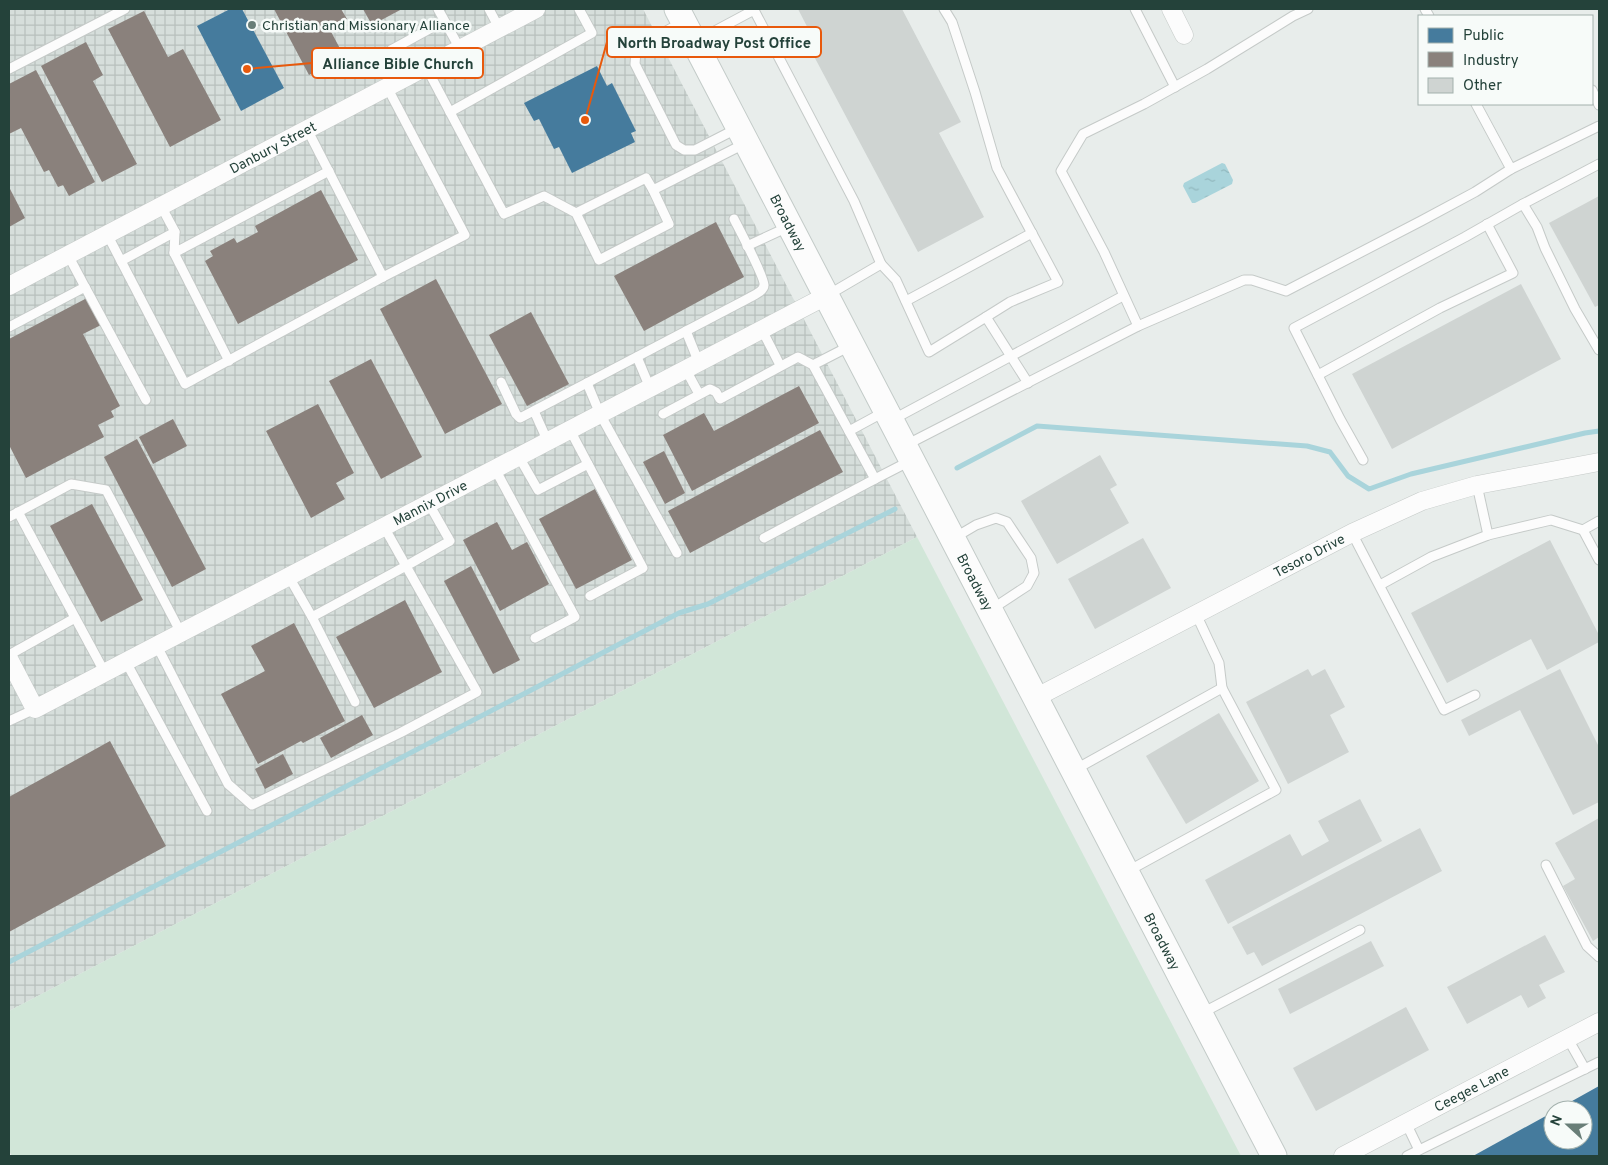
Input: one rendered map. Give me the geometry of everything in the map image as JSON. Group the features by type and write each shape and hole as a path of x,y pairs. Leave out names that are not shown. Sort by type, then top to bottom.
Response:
{"main road":[{"name":"Broadway","path":"685,24 1274,1156"}],"street":[{"name":"Danbury Street","path":"9,286 536,9"},
{"path":"1171,9 1184,35"},
{"name":"Mannix Drive","path":"35,709 826,296"},
{"name":"Tesoro Drive","path":"1035,698 1352,533 1422,501 1477,484 1599,462"},
{"path":"9,659 35,709"},
{"name":"Ceegee Lane","path":"1343,1156 1599,1022"}],"lane":[{"path":"9,70 125,9"},
{"path":"438,9 460,49"},
{"path":"488,9 498,28"},
{"path":"450,112 592,33 579,9"},
{"path":"743,136 695,150 684,150 676,145 635,64 636,51 642,44 685,24 754,9 854,201 881,264 896,280 928,352 1010,302 1058,282 997,168 952,22 944,9"},
{"path":"1135,9 1175,87"},
{"path":"1138,326 1104,252 1061,171 1083,134 1175,87 1308,9"},
{"path":"391,50 444,21"},
{"path":"426,66 504,214 544,196 576,213 599,260 669,224 646,178 576,213"},
{"path":"107,234 185,384 229,361 383,277 465,235 386,87"},
{"path":"1593,92 1599,105"},
{"path":"1477,105 1511,169"},
{"path":"764,538 875,479 908,453 1028,383 1138,326 1244,280 1252,280 1286,291 1444,209 1511,169 1599,126"},
{"path":"307,129 383,277"},
{"path":"653,190 743,136"},
{"path":"1363,460 1294,328 1599,164"},
{"path":"174,254 328,171"},
{"path":"1523,204 1537,226 1545,248 1599,350"},
{"path":"161,206 175,232 174,254 229,361"},
{"path":"501,382 516,414 520,418 749,298 762,289 764,285 762,274 734,219"},
{"path":"1318,375 1440,308 1513,273 1487,224"},
{"path":"747,246 790,226"},
{"path":"121,261 175,232"},
{"path":"906,301 1032,233"},
{"path":"68,255 146,400"},
{"path":"826,296 881,264"},
{"path":"9,327 85,287"},
{"path":"849,431 889,416 1011,356 1123,296"},
{"path":"986,317 1028,383"},
{"path":"762,330 780,366"},
{"path":"686,331 699,394"},
{"path":"812,366 852,346"},
{"path":"637,357 650,388"},
{"path":"662,414 710,389 716,392 720,399 798,357 812,366 875,479"},
{"path":"586,383 600,414 677,553"},
{"path":"534,411 548,442"},
{"path":"570,430 643,568 590,596"},
{"path":"519,457 538,490 588,464"},
{"path":"495,469 575,617 535,638"},
{"path":"9,517 71,484 106,490 181,633"},
{"path":"1477,484 1488,535"},
{"path":"312,618 450,541 429,504"},
{"path":"18,512 105,673"},
{"path":"953,539 976,525 996,518 1007,522 1031,558 1034,574 1028,586 990,610"},
{"path":"1380,584 1431,557 1488,535 1551,520 1583,530 1599,522"},
{"path":"157,646 228,784 252,805 400,733 477,692 384,528"},
{"path":"1583,530 1599,560"},
{"path":"1352,533 1444,710 1475,695"},
{"path":"288,577 312,618 354,702"},
{"path":"1126,872 1276,790 1222,688 1219,663 1196,614"},
{"path":"9,655 75,618"},
{"path":"126,662 207,811"},
{"path":"1073,771 1222,688"},
{"path":"9,721 35,709"},
{"path":"1546,865 1588,946 1599,957"},
{"path":"1200,1014 1360,930"},
{"path":"1568,1039 1585,1069"},
{"path":"1407,1156 1599,1062"},
{"path":"1406,1123 1419,1150"}],"shaded area":[{"path":"9,9 643,9 917,537 9,1011"}],"green space":[{"path":"917,537 1241,1156 12,1156 9,1151 9,1011"}],"water":[{"path":"1222,163 1225,164 1233,180 1232,184 1192,203 1183,186 1184,183"}],"building: Public":[{"path":"230,9 242,9 284,88 241,111 197,26"},
{"path":"597,66 607,86 612,83 636,131 631,133 635,142 572,173 559,147 554,149 539,119 534,121 524,103"},
{"path":"1599,1086 1599,1156 1473,1156 1543,1118 1543,1150 1593,1150 1593,1100 1574,1100"}],"building: Industry":[{"path":"274,9 341,9 347,19 329,28 344,56 309,75"},
{"path":"363,9 402,9 372,25"},
{"path":"144,11 168,57 183,49 221,120 170,147 108,29"},
{"path":"86,42 103,75 93,81 137,164 102,182 41,66"},
{"path":"36,70 95,182 69,196 63,185 58,187 49,170 44,172 21,128 9,134 9,84"},
{"path":"9,187 25,218 9,227"},
{"path":"321,190 358,260 238,324 205,261 213,256 210,251 234,238 237,243 258,232 255,226"},
{"path":"716,222 744,277 644,331 614,276"},
{"path":"436,279 502,404 445,434 380,309"},
{"path":"87,298 101,325 83,334 120,406 111,411 114,417 98,425 104,437 26,478 9,445 9,339"},
{"path":"531,312 569,384 527,406 489,335"},
{"path":"371,359 422,457 381,479 329,381"},
{"path":"799,386 819,423 692,491 663,435 704,413 714,431"},
{"path":"318,404 354,473 336,483 345,499 311,518 266,431"},
{"path":"173,419 187,446 153,464 139,437"},
{"path":"820,430 843,472 690,553 668,511"},
{"path":"137,439 206,569 172,587 104,457"},
{"path":"664,451 685,493 665,504 643,462"},
{"path":"595,489 632,560 576,589 539,519"},
{"path":"92,504 143,600 101,622 50,526"},
{"path":"497,522 512,550 527,542 549,584 500,611 463,540"},
{"path":"471,566 520,660 493,674 444,581"},
{"path":"405,600 442,672 374,708 336,637"},
{"path":"294,623 345,721 303,743 301,741 258,764 221,694 265,671 251,646"},
{"path":"362,715 373,735 331,758 320,738"},
{"path":"110,741 166,846 9,932 9,797"},
{"path":"283,754 293,774 265,789 255,769"}],"building: Other":[{"path":"798,9 902,9 961,122 939,133 984,217 918,252 808,45 815,42"},
{"path":"1599,196 1599,305 1595,307 1549,223"},
{"path":"1521,284 1561,359 1392,449 1352,374"},
{"path":"1100,455 1117,485 1110,489 1129,523 1057,564 1021,501"},
{"path":"1143,538 1171,588 1095,629 1068,579"},
{"path":"1550,540 1599,635 1599,642 1547,670 1531,639 1447,683 1411,613"},
{"path":"1308,669 1312,676 1325,669 1345,707 1330,715 1349,752 1288,784 1246,702"},
{"path":"1560,669 1599,747 1599,802 1573,815 1520,710 1469,736 1461,720"},
{"path":"1219,713 1259,781 1186,824 1146,756"},
{"path":"1360,799 1382,841 1228,924 1205,880 1290,834 1302,856 1329,841 1318,821"},
{"path":"1599,818 1599,937 1593,941 1563,886 1575,879 1555,843"},
{"path":"1420,828 1442,871 1262,966 1254,952 1247,955 1232,927"},
{"path":"1545,935 1565,972 1539,985 1546,998 1528,1008 1521,995 1467,1024 1447,987"},
{"path":"1371,941 1384,966 1290,1014 1278,989"},
{"path":"1406,1007 1429,1050 1316,1111 1293,1068"}],"waterway":[{"path":"957,468 1037,426 1307,446 1330,452 1348,476 1369,489 1411,474 1599,431"},
{"path":"9,962 679,613 708,604 895,509"}],"place":[{"name":"Christian and Missionary Alliance","path":"252,25"},
{"name":"Alliance Bible Church","path":"247,69"},
{"name":"North Broadway Post Office","path":"585,120"}]}
